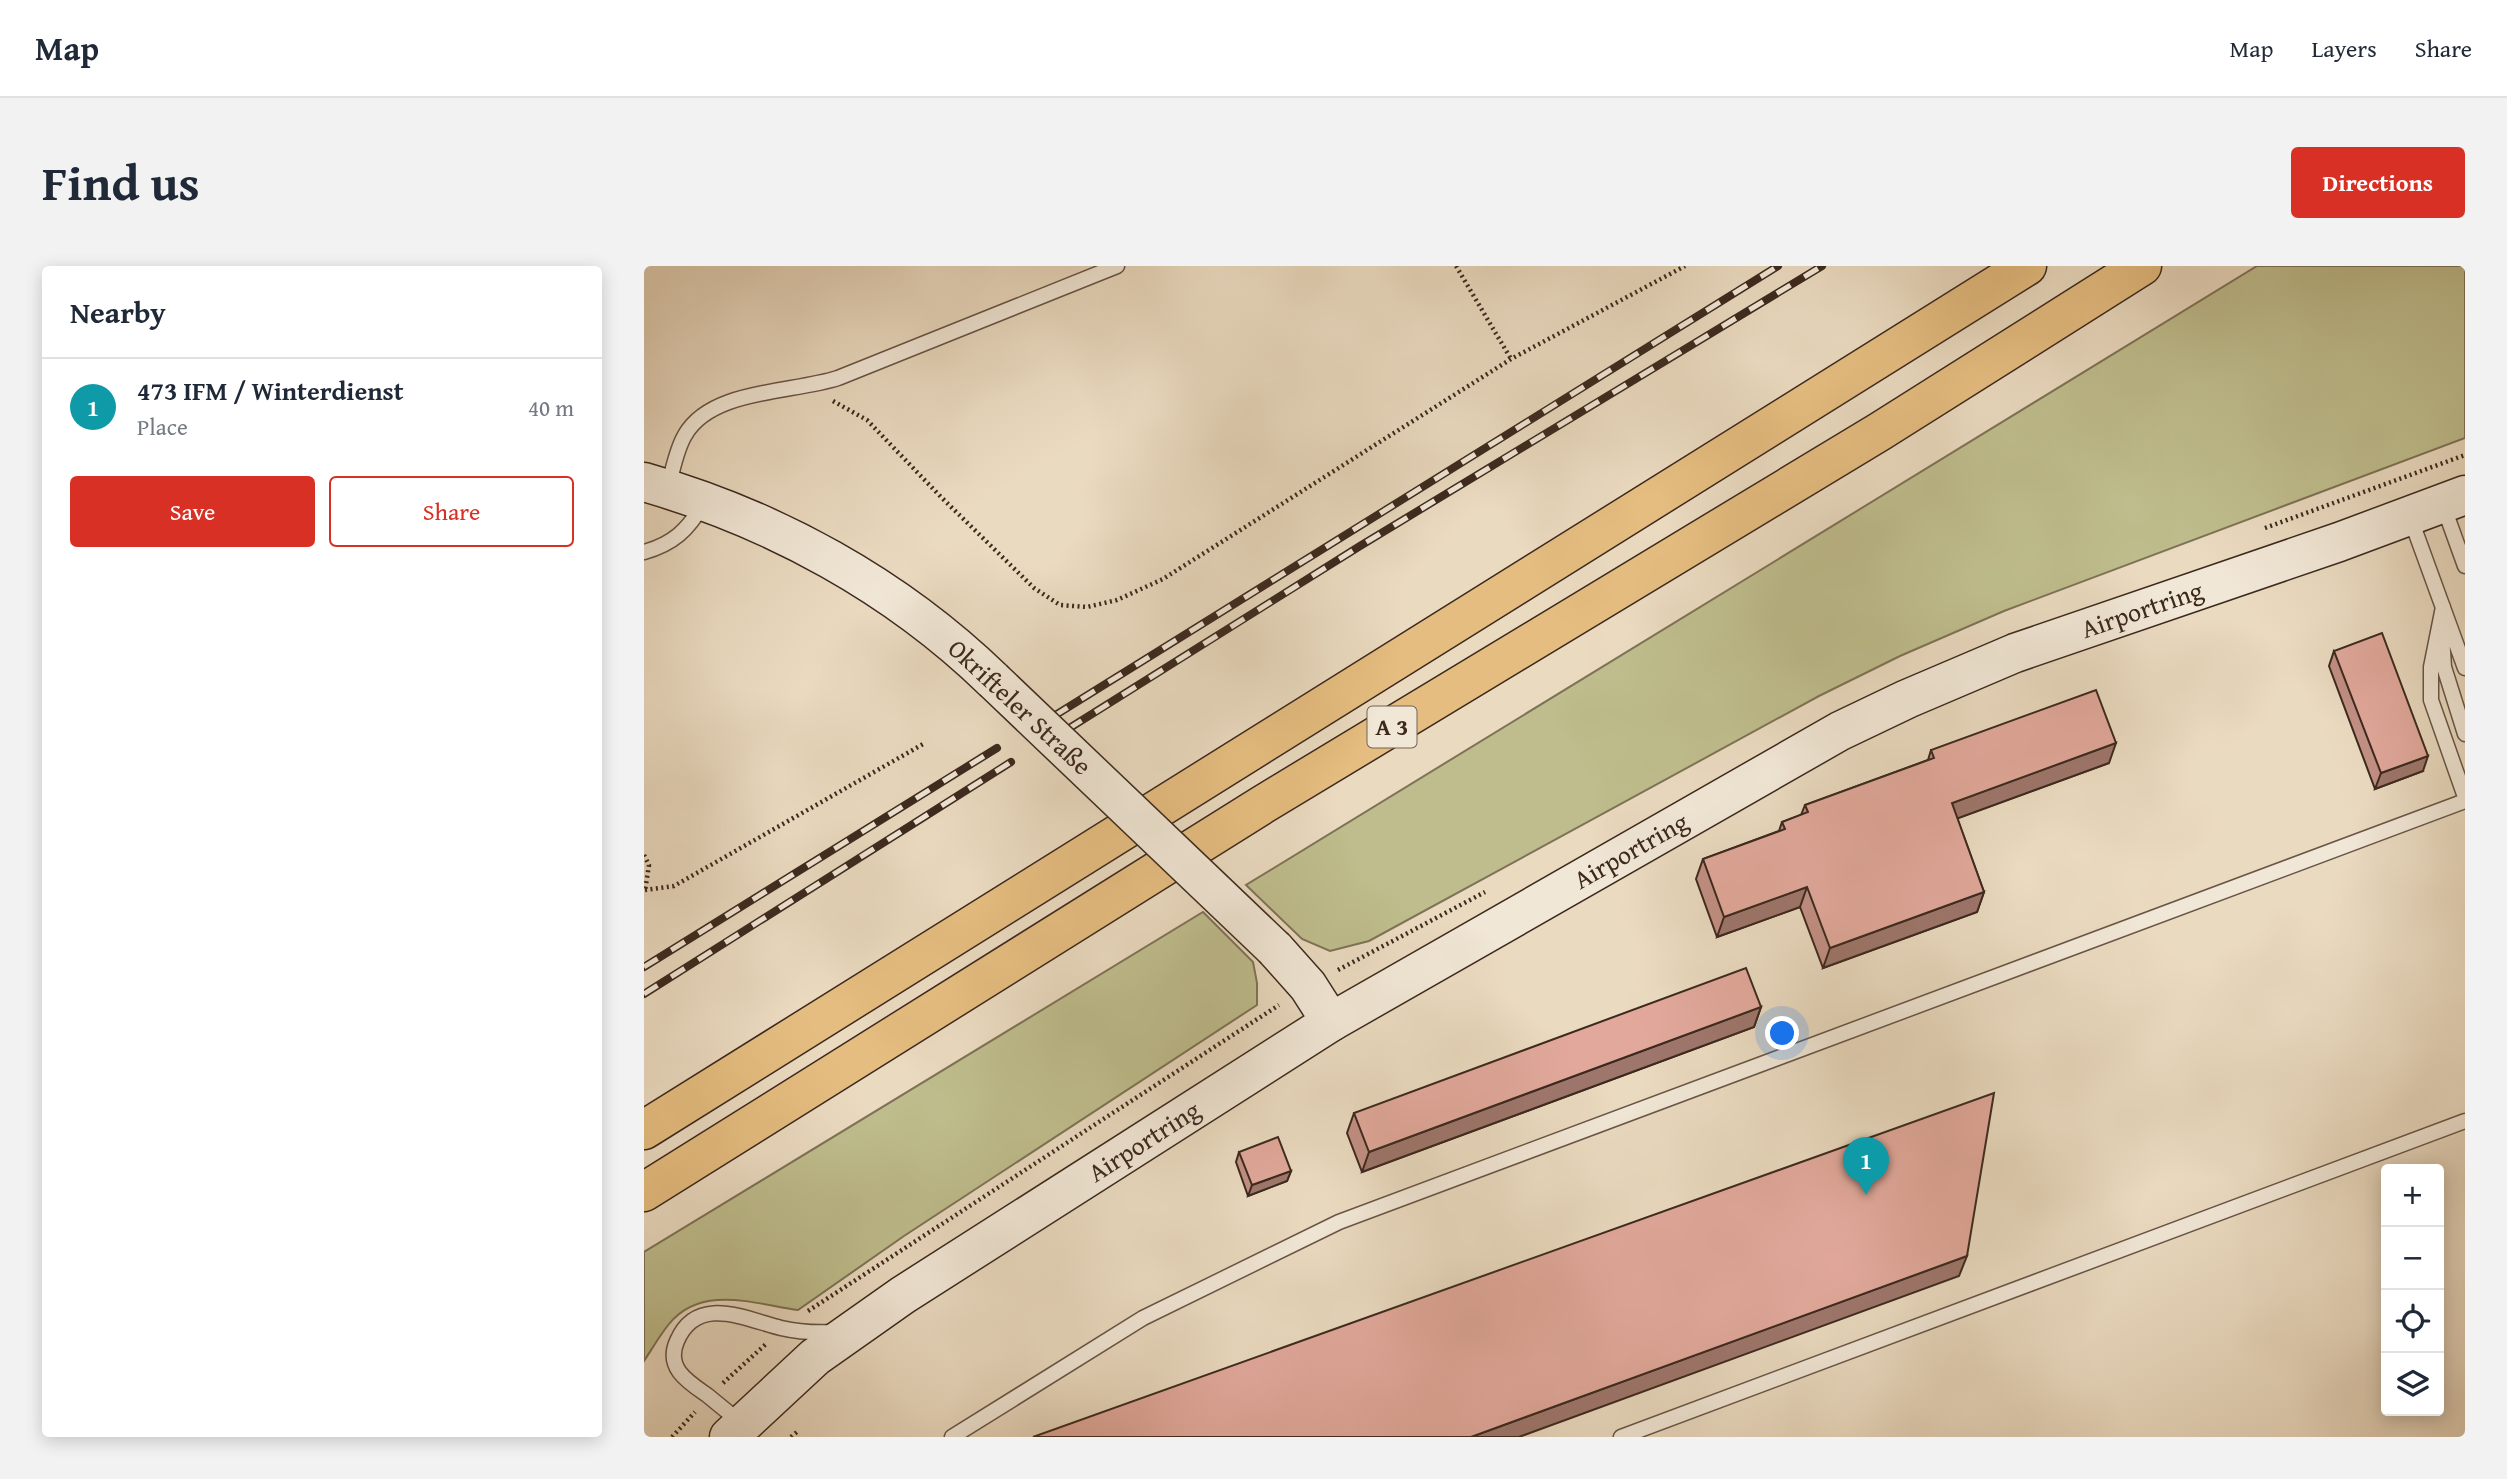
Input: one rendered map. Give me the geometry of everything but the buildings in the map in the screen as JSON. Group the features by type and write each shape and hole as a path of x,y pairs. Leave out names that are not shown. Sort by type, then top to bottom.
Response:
{"highway":[{"name":"A 3","path":"644,1130 2028,266"},
{"name":"A 3","path":"644,1192 1262,805 1879,432 2142,266"}],"street":[{"name":"Okrifteler Straße","path":"656,486 704,501 834,561 903,605 962,651 1275,949 1308,986 1331,1022"},
{"name":"Airportring","path":"735,1430 815,1357 976,1247 1331,1022 1768,770 1840,731 2015,653 2439,505"}],"lane":[{"path":"656,486 685,436 704,413 729,400 806,387 838,378 1117,266"},
{"path":"644,552 663,547 680,536 695,518 704,501"},
{"path":"2439,505 2465,566"},
{"path":"2439,505 2444,667 2465,734"},
{"path":"2442,607 2465,668"},
{"path":"952,1437 1143,1318 1339,1222 2465,799 2431,700 2431,667 2442,607"},
{"path":"1621,1437 2465,1121"},
{"name":"Airportring","path":"735,1430 709,1397 680,1374 673,1357 680,1334 691,1322 705,1314 725,1313 783,1329 810,1333 856,1328"}],"path":[{"path":"1456,266 1511,359"},
{"path":"806,387 867,420 1034,588 1060,605 1087,607 1117,600 1163,579 1511,359 1685,266"},
{"path":"644,855 649,865 644,891 674,886 925,743"},
{"path":"672,1437 709,1397 783,1329 1308,986"},
{"path":"791,1437 798,1431"}],"shaded area":[{"path":"2257,266 2465,266 2465,438 2004,611 1900,656 1819,696 1369,941 1330,951 1302,939 1246,885"},
{"path":"1203,912 1253,962 1257,1005 904,1236 798,1310 747,1301 713,1300 697,1304 682,1312 669,1324 644,1361 644,1252"}],"railway":[{"path":"1054,716 1778,266"},
{"path":"1068,729 1360,546 1822,266"},
{"path":"644,967 997,748"},
{"path":"644,994 1011,762"}],"place":[{"name":"473 IFM / Winterdienst","path":"1866,1195"}]}
